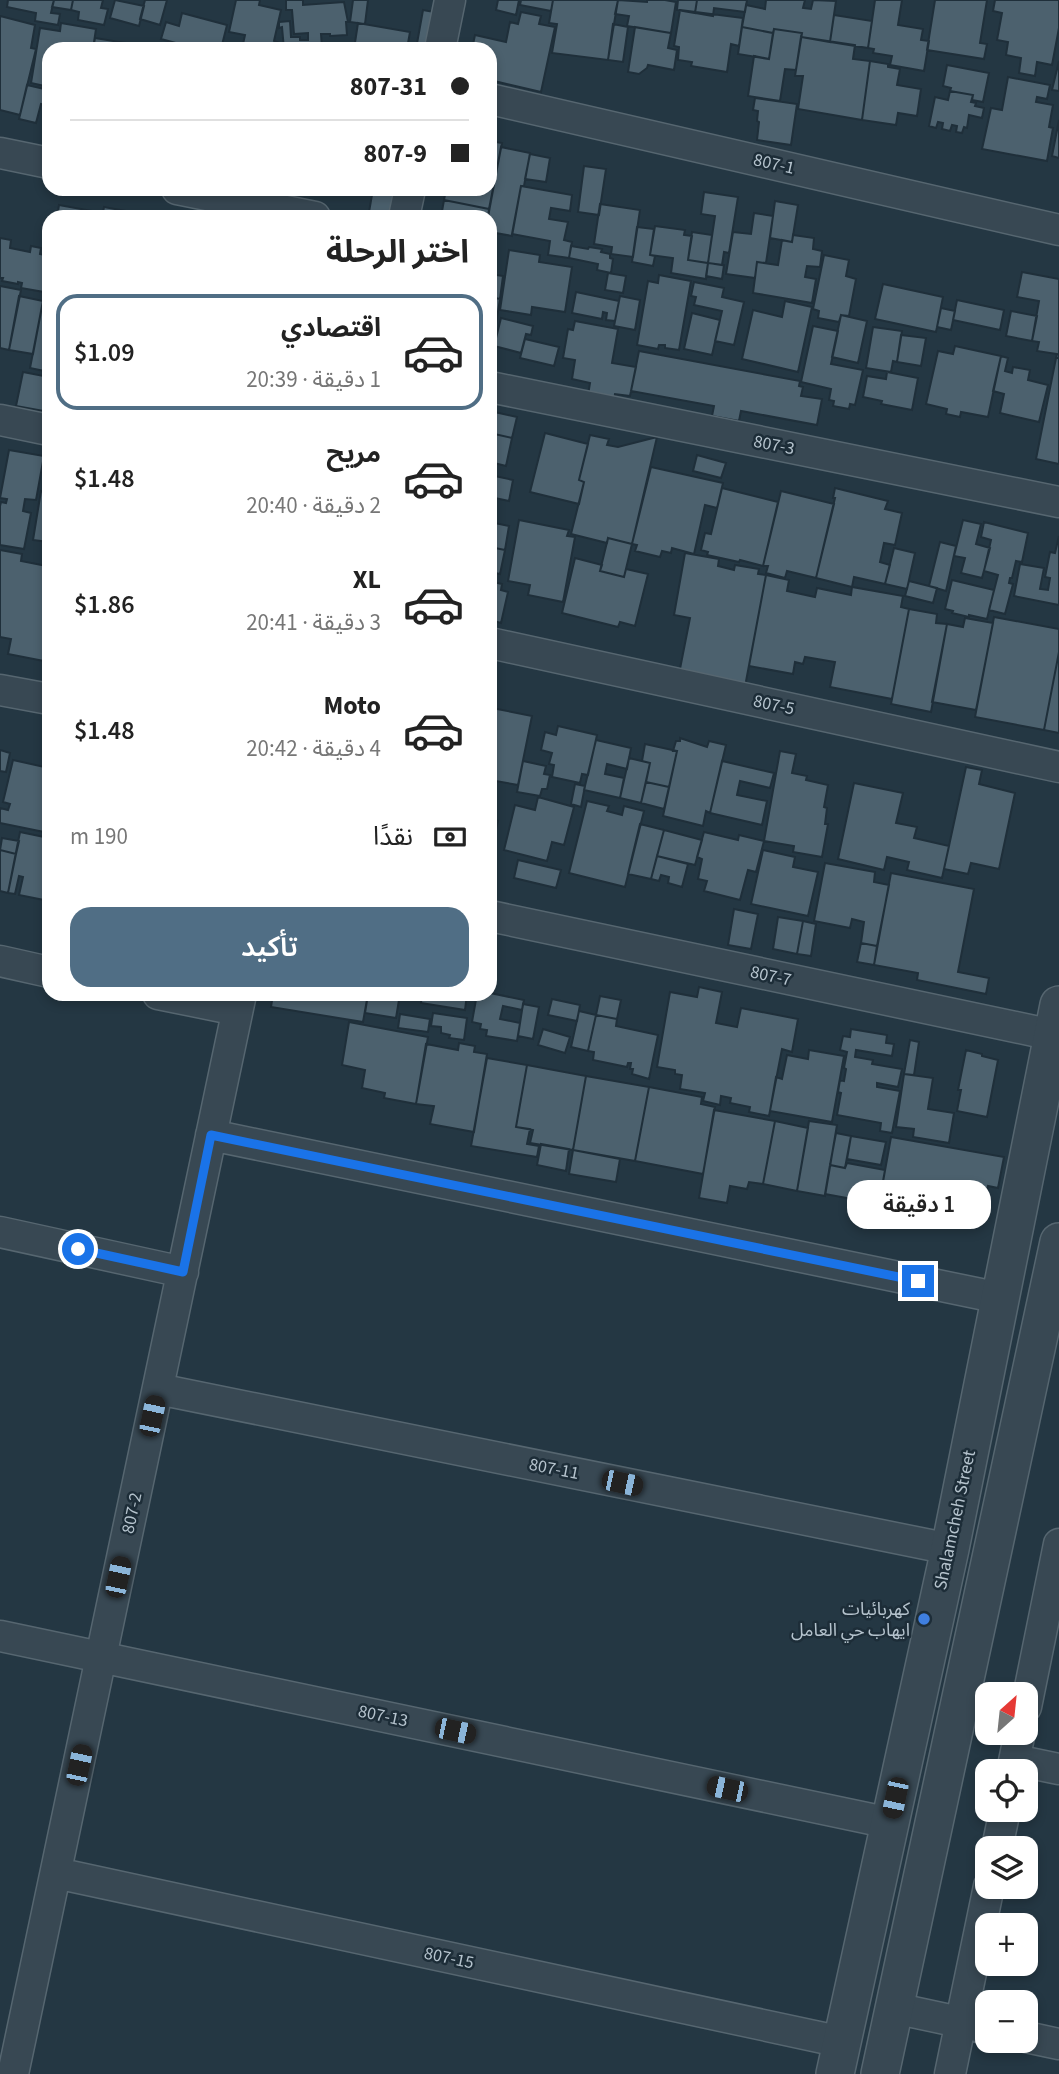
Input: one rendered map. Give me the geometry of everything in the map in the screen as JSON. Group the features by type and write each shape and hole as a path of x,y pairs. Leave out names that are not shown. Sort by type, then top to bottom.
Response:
{"street":[{"path":"441,42 450,0"},
{"name":"807-1","path":"497,101 1059,230"},
{"path":"0,153 42,162"},
{"path":"211,196 280,210"},
{"name":"807-3","path":"497,388 1059,502"},
{"path":"0,420 42,429"},
{"name":"807-5","path":"497,645 1059,767"},
{"path":"0,690 42,698"},
{"name":"807-7","path":"497,917 1056,1020"},
{"path":"0,961 42,970"},
{"name":"807-2","path":"13,2074 12,2017 56,1873 239,1002"},
{"name":"Shalamcheh Street","path":"838,2058 950,1549 1056,1020"},
{"path":"211,1135 1000,1298"},
{"path":"0,1232 183,1272"},
{"path":"880,2074 1059,1242"},
{"name":"807-11","path":"158,1389 950,1549"},
{"path":"1031,1682 1059,1544"},
{"name":"807-13","path":"0,1636 890,1823"},
{"path":"1016,1754 1059,1769"},
{"name":"807-15","path":"56,1873 838,2058"},
{"path":"950,2074 974,2025 988,1899"},
{"path":"894,2007 974,2025"},
{"path":"1038,2040 1059,2044"}],"building":[{"path":"8,0 54,0 51,13 60,14 58,25 35,21 36,13 7,7"},
{"path":"54,0 73,0 71,10 52,7"},
{"path":"73,0 103,0 101,8 108,9 104,25 78,20 79,12 71,10"},
{"path":"115,0 144,6 139,26 110,18"},
{"path":"145,0 167,0 160,25 140,19"},
{"path":"236,0 260,0 259,5 281,10 274,41 276,42 243,42 245,35 229,32"},
{"path":"286,0 303,0 303,5 344,2 348,22 347,35 321,34 322,42 283,42 279,22 290,21 291,37 308,40 308,33 294,34 292,10 286,10"},
{"path":"353,0 368,0 365,24 350,22"},
{"path":"498,0 519,0 516,15 496,10"},
{"path":"521,0 553,0 551,11 520,5"},
{"path":"553,0 618,0 608,60 552,53 557,24 549,23"},
{"path":"618,0 676,2 671,33 627,26 629,16 615,14"},
{"path":"678,0 697,0 695,13 677,10"},
{"path":"697,0 747,0 745,12 714,8 713,16 695,13"},
{"path":"766,0 805,0 803,8 811,9 813,0 836,1 830,42 801,37 802,33 774,29 773,33 742,27 746,5 765,9"},
{"path":"875,0 902,0 898,25 923,29 921,40 929,41 924,71 890,65 892,56 873,53 874,49 868,48"},
{"path":"935,0 987,0 980,43 987,44 984,59 927,50"},
{"path":"995,0 1059,0 1059,28 1052,65 1037,62 1035,76 1019,73 1021,58 1006,55 1008,42 997,40 1002,13 993,11"},
{"path":"423,10 445,14 439,42 417,42"},
{"path":"680,10 743,18 739,46 731,44 727,72 691,66 692,62 678,60 679,47 674,46"},
{"path":"521,12 541,16 539,24 555,27 541,92 497,82 497,42 474,42 475,35 506,42 510,22 518,24"},
{"path":"182,13 227,25 223,42 172,42 161,39 166,22 179,26"},
{"path":"834,15 872,21 868,48 830,42"},
{"path":"0,16 35,25 31,48 36,49 20,115 0,110"},
{"path":"61,23 96,29 94,42 42,42 42,85 31,83 40,28 60,31"},
{"path":"358,23 410,32 408,42 355,42"},
{"path":"613,24 628,27 623,62 608,60"},
{"path":"635,27 671,33 668,48 677,50 674,70 648,65 639,74 628,72"},
{"path":"742,27 773,33 769,59 738,54"},
{"path":"774,29 802,33 796,70 785,69 780,101 748,96 754,56 769,59"},
{"path":"801,37 855,45 853,59 870,61 862,120 798,109 803,76 795,76"},
{"path":"95,38 119,42 94,42"},
{"path":"870,61 900,69 897,85 921,89 917,116 898,113 896,125 862,120"},
{"path":"1059,61 1059,91 1052,90"},
{"path":"947,65 989,73 983,102 972,100 973,95 950,91 951,88 943,86"},
{"path":"1008,77 1050,85 1047,99 1037,97 1036,102 1053,105 1049,127 1053,128 1047,161 982,149 991,108 1002,110"},
{"path":"27,85 42,88 42,104 36,123 19,119"},
{"path":"950,91 973,95 971,102 984,108 982,118 969,115 967,128 964,127 962,133 956,132 957,126 952,125 950,131 942,129 943,123 938,122 936,128 929,126 935,97 948,100"},
{"path":"755,98 797,104 791,145 757,140 759,122 758,111 753,110"},
{"path":"1059,120 1059,158 1052,156"},
{"path":"497,142 502,143 497,168"},
{"path":"501,147 530,153 512,236 497,233 497,210 489,210 492,196 497,196 497,169"},
{"path":"530,154 550,158 546,182 525,179"},
{"path":"584,166 606,169 599,215 578,212"},
{"path":"521,186 572,195 570,211 551,208 549,219 568,222 564,240 572,242 569,258 548,255 550,241 512,234"},
{"path":"704,192 738,197 729,253 724,252 722,265 708,263 715,216 701,214"},
{"path":"372,196 395,196 393,210 369,210"},
{"path":"445,196 492,196 489,209 444,200"},
{"path":"444,200 489,209 489,210 442,210"},
{"path":"775,201 798,205 792,242 770,238"},
{"path":"600,204 640,210 633,257 611,254 612,247 594,244"},
{"path":"59,205 86,210 58,210"},
{"path":"754,213 773,216 766,263 757,262 755,278 726,274 733,232 751,234"},
{"path":"655,226 685,230 684,235 692,236 688,260 708,263 706,279 671,273 673,258 650,255"},
{"path":"637,227 654,229 650,255 655,256 653,266 632,262"},
{"path":"692,232 712,235 708,263 688,260"},
{"path":"793,235 814,238 813,249 822,251 820,267 807,266 805,277 816,279 812,303 753,293 757,262 778,265 782,240 792,242"},
{"path":"0,238 11,240 10,248 30,252 31,246 41,248 42,292 21,288 22,283 2,281 3,278 0,278"},
{"path":"571,246 602,249 601,252 610,254 613,259 611,273 597,270 598,264 569,258"},
{"path":"509,250 540,255 539,262 572,267 565,312 532,307 531,315 500,310"},
{"path":"824,255 849,260 846,276 856,279 849,316 841,315 839,322 818,318 819,311 813,309"},
{"path":"708,263 724,265 722,279 706,276"},
{"path":"1022,272 1059,279 1059,358 1056,358 1057,354 1037,351 1039,342 1032,341 1039,301 1017,297"},
{"path":"608,273 626,276 623,293 605,290"},
{"path":"497,275 503,276 500,299 497,298"},
{"path":"659,275 691,281 679,350 665,348 665,345 659,345 658,349 637,345 648,281 658,283"},
{"path":"694,282 724,288 722,297 744,302 734,345 715,341 722,311 694,305 696,297 691,296"},
{"path":"883,284 943,297 936,332 875,319"},
{"path":"0,286 21,290 9,350 0,348"},
{"path":"576,292 619,301 615,321 606,320 607,313 603,312 602,319 572,313"},
{"path":"19,296 42,301 33,354 9,350"},
{"path":"620,296 640,300 635,330 614,326"},
{"path":"957,300 1004,310 1000,330 953,320"},
{"path":"785,301 812,307 798,372 742,359 753,310 782,317"},
{"path":"42,306 42,371 30,368"},
{"path":"941,308 955,311 951,330 937,327"},
{"path":"1011,311 1037,316 1032,341 1006,336"},
{"path":"692,313 720,320 712,355 684,349"},
{"path":"841,315 867,321 858,363 832,357"},
{"path":"501,318 533,326 531,335 526,334 521,353 497,347"},
{"path":"575,321 618,329 612,363 636,367 630,396 615,394 613,405 587,401 590,383 572,379 575,360 563,358 568,329 573,330"},
{"path":"813,326 838,331 831,364 863,370 855,405 850,404 849,409 833,406 834,401 829,400 831,389 801,382"},
{"path":"873,327 902,331 897,362 893,361 891,372 866,368"},
{"path":"901,335 926,338 921,366 897,362"},
{"path":"525,339 559,347 554,366 520,358"},
{"path":"955,346 1001,356 988,417 961,412 960,417 946,414 947,409 926,404 938,351 953,354"},
{"path":"639,351 800,381 799,386 803,387 801,396 822,399 817,425 741,411 739,421 712,416 714,406 631,391"},
{"path":"1001,356 1008,358 1005,371 1012,373 1013,367 1030,370 1028,380 1048,385 1039,422 1000,413 1004,394 993,391"},
{"path":"1056,358 1059,358 1059,464 1036,459"},
{"path":"23,372 42,376 42,411 16,406"},
{"path":"887,372 918,378 912,410 881,404 882,401 863,397 867,376 886,379"},
{"path":"497,413 517,417 512,438 497,435"},
{"path":"545,433 588,444 579,480 584,482 579,504 530,492"},
{"path":"497,435 512,438 506,466 497,464"},
{"path":"590,435 609,439 607,445 618,447 657,437 632,544 608,538 607,543 571,534 584,482 579,480"},
{"path":"9,450 42,456 36,500 25,499 23,511 31,513 24,549 0,545 0,506 1,502 6,503 7,499 0,498"},
{"path":"697,455 726,463 721,478 693,471"},
{"path":"651,467 723,483 717,508 705,505 694,554 672,548 671,553 662,551 660,557 635,551 637,545 632,544"},
{"path":"497,477 513,480 509,501 497,498"},
{"path":"722,488 778,502 763,566 707,555 708,552 701,550 705,533 711,534"},
{"path":"835,488 888,501 885,509 902,513 895,545 884,543 880,562 890,565 885,584 854,577 852,587 816,578"},
{"path":"41,491 42,541 33,540"},
{"path":"781,491 834,504 816,578 787,571 785,578 766,573 768,566 763,566"},
{"path":"519,520 569,530 567,536 575,537 563,602 528,595 530,585 508,581"},
{"path":"963,520 981,524 976,544 990,548 982,578 961,573 965,558 954,556"},
{"path":"984,522 1028,533 1022,562 1016,561 1010,578 1009,583 1013,584 1005,614 989,610 998,575 984,571 991,540 981,537"},
{"path":"497,523 509,526 505,550 497,548"},
{"path":"1059,536 1059,605 1014,596 1020,564 1044,568 1040,589 1048,590 1050,578 1045,577 1050,552 1055,553"},
{"path":"608,538 632,544 624,577 600,571"},
{"path":"940,542 956,546 946,591 929,586"},
{"path":"497,548 505,550 500,574 497,573"},
{"path":"894,548 915,553 907,589 885,584"},
{"path":"0,550 22,554 21,561 42,565 42,661 8,654 11,639 0,637"},
{"path":"685,553 719,559 718,566 734,570 735,565 759,569 758,574 766,575 744,692 678,679 690,618 674,615"},
{"path":"575,558 602,565 600,571 624,577 626,569 648,574 635,626 620,622 618,627 562,613"},
{"path":"766,575 789,580 787,591 815,597 817,588 851,595 852,587 903,596 901,607 909,609 892,699 830,687 835,662 805,657 803,664 795,662 793,674 749,666"},
{"path":"952,580 994,590 987,619 952,613 953,611 945,609"},
{"path":"909,581 937,588 933,603 905,596"},
{"path":"497,583 502,584 501,590 508,592 501,623 497,622"},
{"path":"909,609 937,614 936,623 947,624 931,712 891,704"},
{"path":"994,617 1059,629 1059,652 1044,730 975,717"},
{"path":"965,618 993,623 976,710 932,702 947,624 963,627"},
{"path":"1059,652 1059,733 1044,730"},
{"path":"497,709 532,716 518,785 497,781"},
{"path":"558,726 597,735 588,775 582,774 580,783 552,777 554,765 549,764 552,753 541,750 545,732 556,735"},
{"path":"680,738 707,747 709,741 726,745 710,813 706,811 703,826 663,816 677,751 673,751"},
{"path":"596,740 631,748 627,769 607,764 605,774 624,778 620,798 584,790"},
{"path":"645,744 677,751 669,787 646,782 650,763 642,761"},
{"path":"0,750 10,753 6,772 0,771"},
{"path":"780,751 796,754 792,773 807,776 806,780 828,785 824,807 827,808 825,824 828,824 822,857 793,852 794,846 764,841"},
{"path":"629,758 650,763 641,803 620,798"},
{"path":"13,760 42,766 42,832 0,823 0,808 8,810 10,804 3,802"},
{"path":"523,761 546,766 544,774 550,775 547,789 542,789 540,796 517,792"},
{"path":"722,761 774,773 770,788 740,781 737,795 767,801 762,825 710,813"},
{"path":"966,767 982,770 979,784 1015,793 999,869 971,863 968,874 944,869"},
{"path":"646,782 669,787 664,809 641,803"},
{"path":"854,783 903,793 896,823 917,827 914,838 949,846 942,878 907,870 909,862 887,857 884,870 838,859"},
{"path":"575,784 585,786 581,807 571,804"},
{"path":"538,797 574,807 564,845 552,842 547,861 504,850 515,805 535,810"},
{"path":"587,801 609,806 607,811 622,815 624,806 644,811 625,887 569,873"},
{"path":"640,824 664,830 651,879 628,874"},
{"path":"664,830 702,840 695,865 657,856"},
{"path":"20,832 42,837 42,900 19,895 23,877 19,876 15,894 8,893"},
{"path":"704,832 738,840 739,835 764,841 756,872 748,870 740,900 704,891 707,881 698,879 702,859 697,857"},
{"path":"2,838 19,841 16,854 0,850"},
{"path":"0,850 16,854 8,893 0,891"},
{"path":"763,850 795,857 793,867 818,872 808,916 751,904"},
{"path":"657,856 688,864 682,887 668,883 669,877 661,875 659,881 651,879"},
{"path":"518,860 561,870 556,888 514,878"},
{"path":"825,863 875,872 874,882 889,885 877,946 861,943 864,922 852,919 850,928 814,921"},
{"path":"891,873 974,889 958,972 989,978 986,994 917,980 918,973 874,965"},
{"path":"734,909 758,914 751,949 728,945"},
{"path":"778,917 803,921 797,954 773,949"},
{"path":"803,921 816,924 811,956 797,954"},
{"path":"861,943 877,946 874,965 857,962"},
{"path":"699,987 722,992 716,1023 737,1027 741,1008 798,1019 792,1052 782,1049 769,1116 749,1112 750,1107 730,1103 731,1098 721,1096 720,1105 703,1101 705,1093 680,1089 682,1075 675,1074 675,1070 657,1067 670,992 697,997"},
{"path":"497,994 524,1000 522,1010 503,1006 500,1019 520,1023 517,1041 486,1036 487,1030 480,1029 481,1024 472,1022 476,1001 497,1001"},
{"path":"600,996 621,1000 617,1019 596,1015"},
{"path":"552,999 580,1005 577,1021 548,1015"},
{"path":"272,1001 367,1001 363,1022 271,1007"},
{"path":"367,1001 399,1001 396,1018 365,1013"},
{"path":"421,1001 466,1001 465,1010"},
{"path":"523,1004 539,1007 533,1039 518,1036"},
{"path":"579,1011 596,1015 588,1051 571,1047"},
{"path":"433,1013 467,1018 464,1040 449,1038 450,1035 441,1033 441,1027 431,1026"},
{"path":"400,1014 430,1019 428,1032 398,1028"},
{"path":"596,1015 617,1019 616,1026 658,1035 649,1079 632,1074 631,1063 628,1063 627,1067 593,1060 594,1052 588,1051"},
{"path":"349,1022 428,1037 416,1104 384,1098 385,1093 362,1088 365,1070 342,1065"},
{"path":"543,1029 570,1037 565,1053 538,1045"},
{"path":"851,1029 887,1035 886,1043 894,1044 892,1056 856,1050 855,1057 873,1060 872,1064 902,1069 898,1087 877,1083 877,1087 900,1091 892,1133 880,1131 881,1123 837,1115 841,1093 838,1092 840,1080 844,1081 847,1052 840,1050 843,1036 850,1037"},
{"path":"910,1040 919,1042 914,1075 904,1074"},
{"path":"459,1043 475,1046 474,1052 487,1054 474,1132 430,1124 434,1106 416,1104 426,1044 458,1050"},
{"path":"809,1050 844,1056 832,1122 770,1111 776,1077 782,1079 787,1055 808,1059"},
{"path":"966,1050 998,1060 987,1117 957,1111"},
{"path":"487,1058 527,1065 516,1127 530,1129 527,1144 539,1146 537,1157 471,1146"},
{"path":"527,1065 586,1076 573,1150 530,1143 533,1130 516,1127"},
{"path":"904,1074 933,1078 928,1109 954,1113 949,1143 913,1137 914,1129 896,1127"},
{"path":"586,1076 649,1087 635,1161 573,1150"},
{"path":"649,1087 702,1097 701,1104 715,1107 703,1174 635,1161"},
{"path":"714,1110 775,1121 763,1184 749,1182 747,1189 730,1186 727,1203 699,1198"},
{"path":"775,1121 808,1128 797,1191 763,1184"},
{"path":"809,1121 837,1125 825,1196 797,1191"},
{"path":"836,1133 851,1136 845,1168 830,1165"},
{"path":"851,1136 886,1142 881,1165 847,1159"},
{"path":"891,1137 1004,1157 998,1188 988,1186 985,1201 971,1199 972,1195 947,1191 943,1215 879,1204"},
{"path":"541,1144 569,1149 566,1171 537,1165"},
{"path":"573,1150 620,1159 616,1182 569,1174"},
{"path":"847,1163 885,1170 879,1204 825,1194 830,1165 845,1168"}],"place":[{"name":"كهربائيات ايهاب حي العامل","path":"924,1619"}],"route":[{"path":"78,1249 183,1272 211,1135 918,1281"}]}
